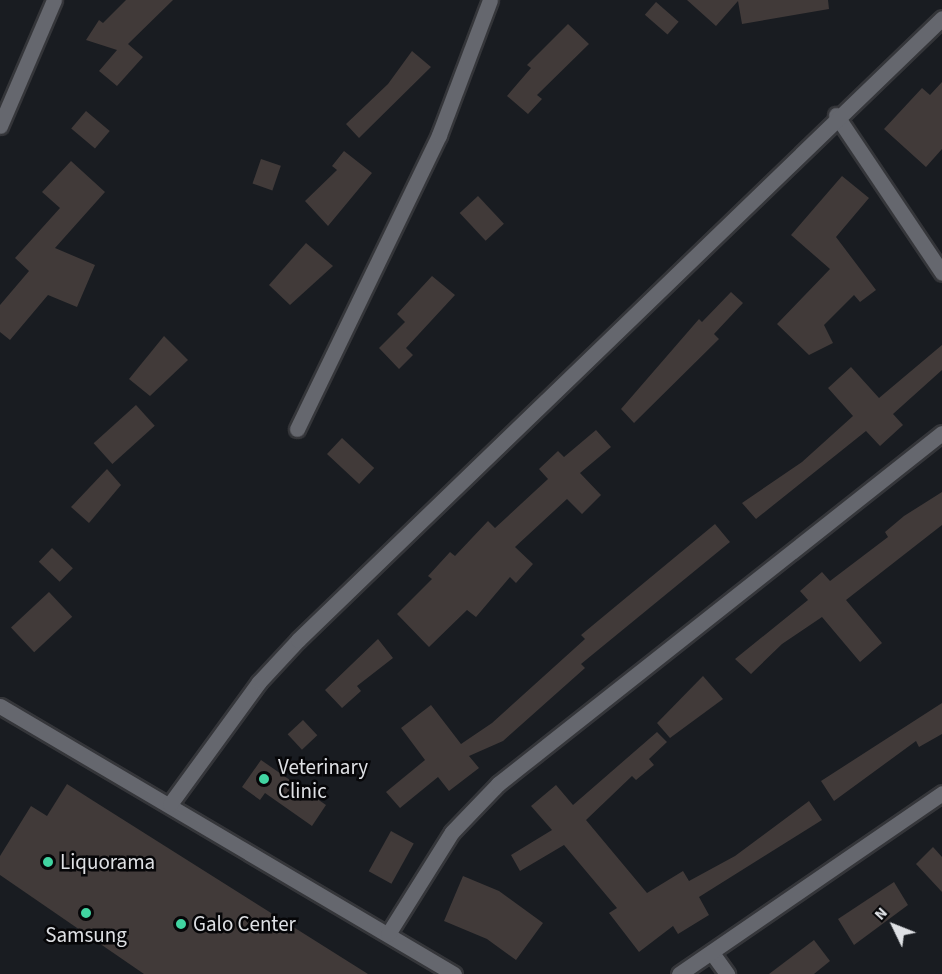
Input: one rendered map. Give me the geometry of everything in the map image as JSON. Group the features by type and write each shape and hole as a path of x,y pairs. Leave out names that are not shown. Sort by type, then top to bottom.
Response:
{"street":[{"path":"0,126 54,0"},
{"path":"297,429 439,135 490,0"},
{"path":"170,804 259,682 298,640 836,115 942,18"},
{"path":"836,115 942,273"},
{"path":"388,934 452,832 498,784 942,433"},
{"path":"0,706 170,804 454,974"},
{"path":"679,974 942,793"},
{"path":"712,953 727,974"}],"building":[{"path":"126,0 173,0 128,44 143,57 117,86 99,71 117,50 86,40 99,20 103,23"},
{"path":"687,0 828,0 829,9 742,24 738,1 716,26"},
{"path":"656,2 679,22 667,35 645,15"},
{"path":"568,24 589,44 537,95 542,99 528,114 507,96 531,68 527,65"},
{"path":"412,51 431,67 359,138 346,124 388,84"},
{"path":"942,82 942,149 926,167 884,129 922,88 930,95"},
{"path":"86,111 110,131 95,149 71,129"},
{"path":"344,151 372,173 328,226 305,201 337,170 332,166"},
{"path":"261,159 281,166 272,190 253,184"},
{"path":"71,161 105,192 55,248 95,265 77,307 48,295 10,340 0,332 0,305 29,271 15,258 60,208 42,192"},
{"path":"842,176 869,198 836,237 876,290 860,302 854,295 824,325 833,343 809,355 777,324 830,269 791,235"},
{"path":"478,196 504,224 486,241 460,213"},
{"path":"306,243 333,266 290,305 269,285"},
{"path":"432,276 455,295 406,348 413,355 399,369 379,348 405,322 397,314"},
{"path":"731,292 743,303 714,334 719,339 634,423 621,409 699,319 702,322"},
{"path":"164,336 188,360 150,396 129,379"},
{"path":"942,345 942,370 893,414 903,425 880,446 866,431 756,519 742,503 802,462 853,416 828,388 851,367 879,398"},
{"path":"136,405 155,426 112,464 94,443"},
{"path":"596,430 611,447 580,473 601,495 582,514 567,499 515,547 533,564 516,583 510,577 476,617 467,610 429,647 397,614 432,579 428,576 450,552 455,556 488,521 495,528 548,479 539,469 558,451 564,457"},
{"path":"342,438 374,468 359,484 327,454"},
{"path":"107,469 121,485 89,523 71,507"},
{"path":"942,492 942,525 846,600 882,643 860,662 822,617 782,644 751,674 735,659 808,600 800,591 822,572 830,581 888,537 885,532 904,516"},
{"path":"715,524 730,542 581,664 585,668 503,741 469,756 479,768 449,791 438,777 400,808 386,792 425,760 401,728 431,705 461,744 492,723 585,639 581,635"},
{"path":"52,548 73,568 60,582 39,562"},
{"path":"49,592 72,617 34,652 11,627"},
{"path":"378,639 393,658 357,686 361,691 342,708 325,690"},
{"path":"703,676 723,699 670,738 657,723"},
{"path":"942,703 942,734 919,747 916,741 834,801 821,781"},
{"path":"303,720 317,735 302,750 288,734"},
{"path":"657,732 667,742 649,759 654,765 636,780 632,776 586,820 647,893 683,871 689,881 735,856 809,801 822,820 699,897 709,915 678,934 673,926 639,952 609,913 617,908 564,845 520,871 511,855 552,830 531,806 556,785 573,805"},
{"path":"261,760 326,805 312,826 265,793 260,800 242,787"},
{"name":"Galo Center","path":"67,784 368,974 144,974 0,875 0,856 31,806 47,816"},
{"path":"391,831 414,844 391,884 369,871"},
{"path":"933,847 942,857 942,892 916,864"},
{"path":"463,876 499,891 543,923 516,960 487,939 444,921"},
{"path":"894,882 908,905 854,945 838,919"},
{"path":"814,940 830,961 814,974 769,974"}],"place":[{"name":"Veterinary Clinic","path":"264,779"},
{"name":"Liquorama","path":"48,862"},
{"name":"Samsung","path":"86,913"},
{"name":"Galo Center","path":"181,924"}]}
